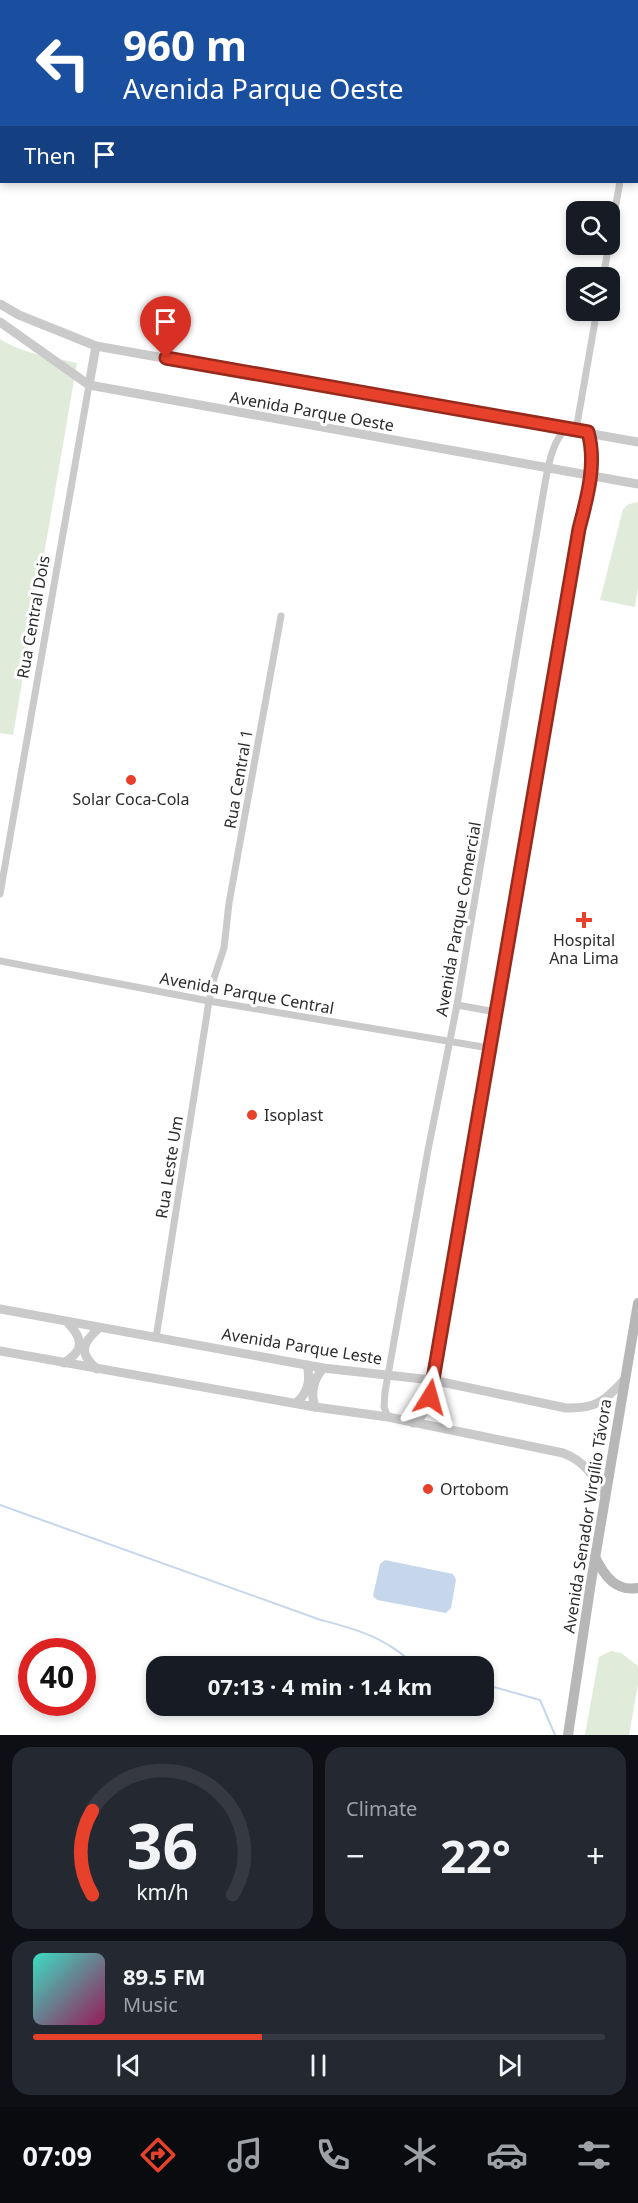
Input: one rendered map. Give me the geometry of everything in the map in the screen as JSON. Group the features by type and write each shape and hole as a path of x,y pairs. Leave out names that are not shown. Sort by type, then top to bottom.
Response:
{"main road":[{"name":"Avenida Senador Virgílio Távora","path":"568,1735 595,1557 638,1303"},
{"path":"595,1557 607,1578 616,1585 624,1588 638,1588"}],"street":[{"path":"617,201 620,183"},
{"name":"Avenida Parque Oeste","path":"0,304 19,315 96,346 638,442"},
{"name":"Avenida Parque Oeste","path":"0,321 88,385 638,484"},
{"name":"Avenida Parque Comercial","path":"388,1417 384,1407 389,1374 428,1150 458,1005 548,468 556,441 571,429 595,321"},
{"name":"Rua Central Dois","path":"0,894 96,346"},
{"path":"413,1423 427,1407 432,1380 590,475 591,451 588,432"},
{"name":"Rua Central 1","path":"209,1001 224,948 229,903 281,616"},
{"name":"Avenida Parque Central","path":"0,961 209,1001 489,1048"},
{"name":"Rua Leste Um","path":"156,1338 209,1001"},
{"path":"458,1005 496,1012"},
{"name":"Avenida Parque Leste","path":"0,1309 323,1368 432,1380 566,1408 583,1408 598,1404 625,1379"},
{"path":"64,1363 76,1354 80,1343 77,1332 68,1322"},
{"path":"98,1369 86,1359 84,1348 90,1336 99,1328"},
{"path":"1,1352 315,1407 388,1417 563,1452 585,1465 605,1496"},
{"path":"296,1403 302,1397 308,1384 307,1365"},
{"path":"315,1407 313,1386 323,1368"}],"green space":[{"path":"0,339 28,352 77,363 13,735 0,733"},
{"path":"638,502 638,587 635,607 600,600 623,509 629,504"},
{"path":"611,1651 621,1653 638,1666 638,1684 629,1735 585,1735 599,1657"}],"water":[{"path":"385,1560 453,1574 456,1580 451,1608 446,1613 377,1600 373,1596 380,1564"}],"waterway":[{"path":"0,1505 318,1619 364,1633 382,1641 405,1656"},
{"path":"494,1687 540,1700 555,1735"}],"place":[{"name":"Solar Coca-Cola","path":"131,780"},
{"name":"Hospital Ana Lima","path":"584,920"},
{"name":"Isoplast","path":"252,1115"},
{"name":"Ortobom","path":"428,1489"}],"route":[{"path":"166,358 588,432 591,442 588,494 579,529 430,1397"}]}
